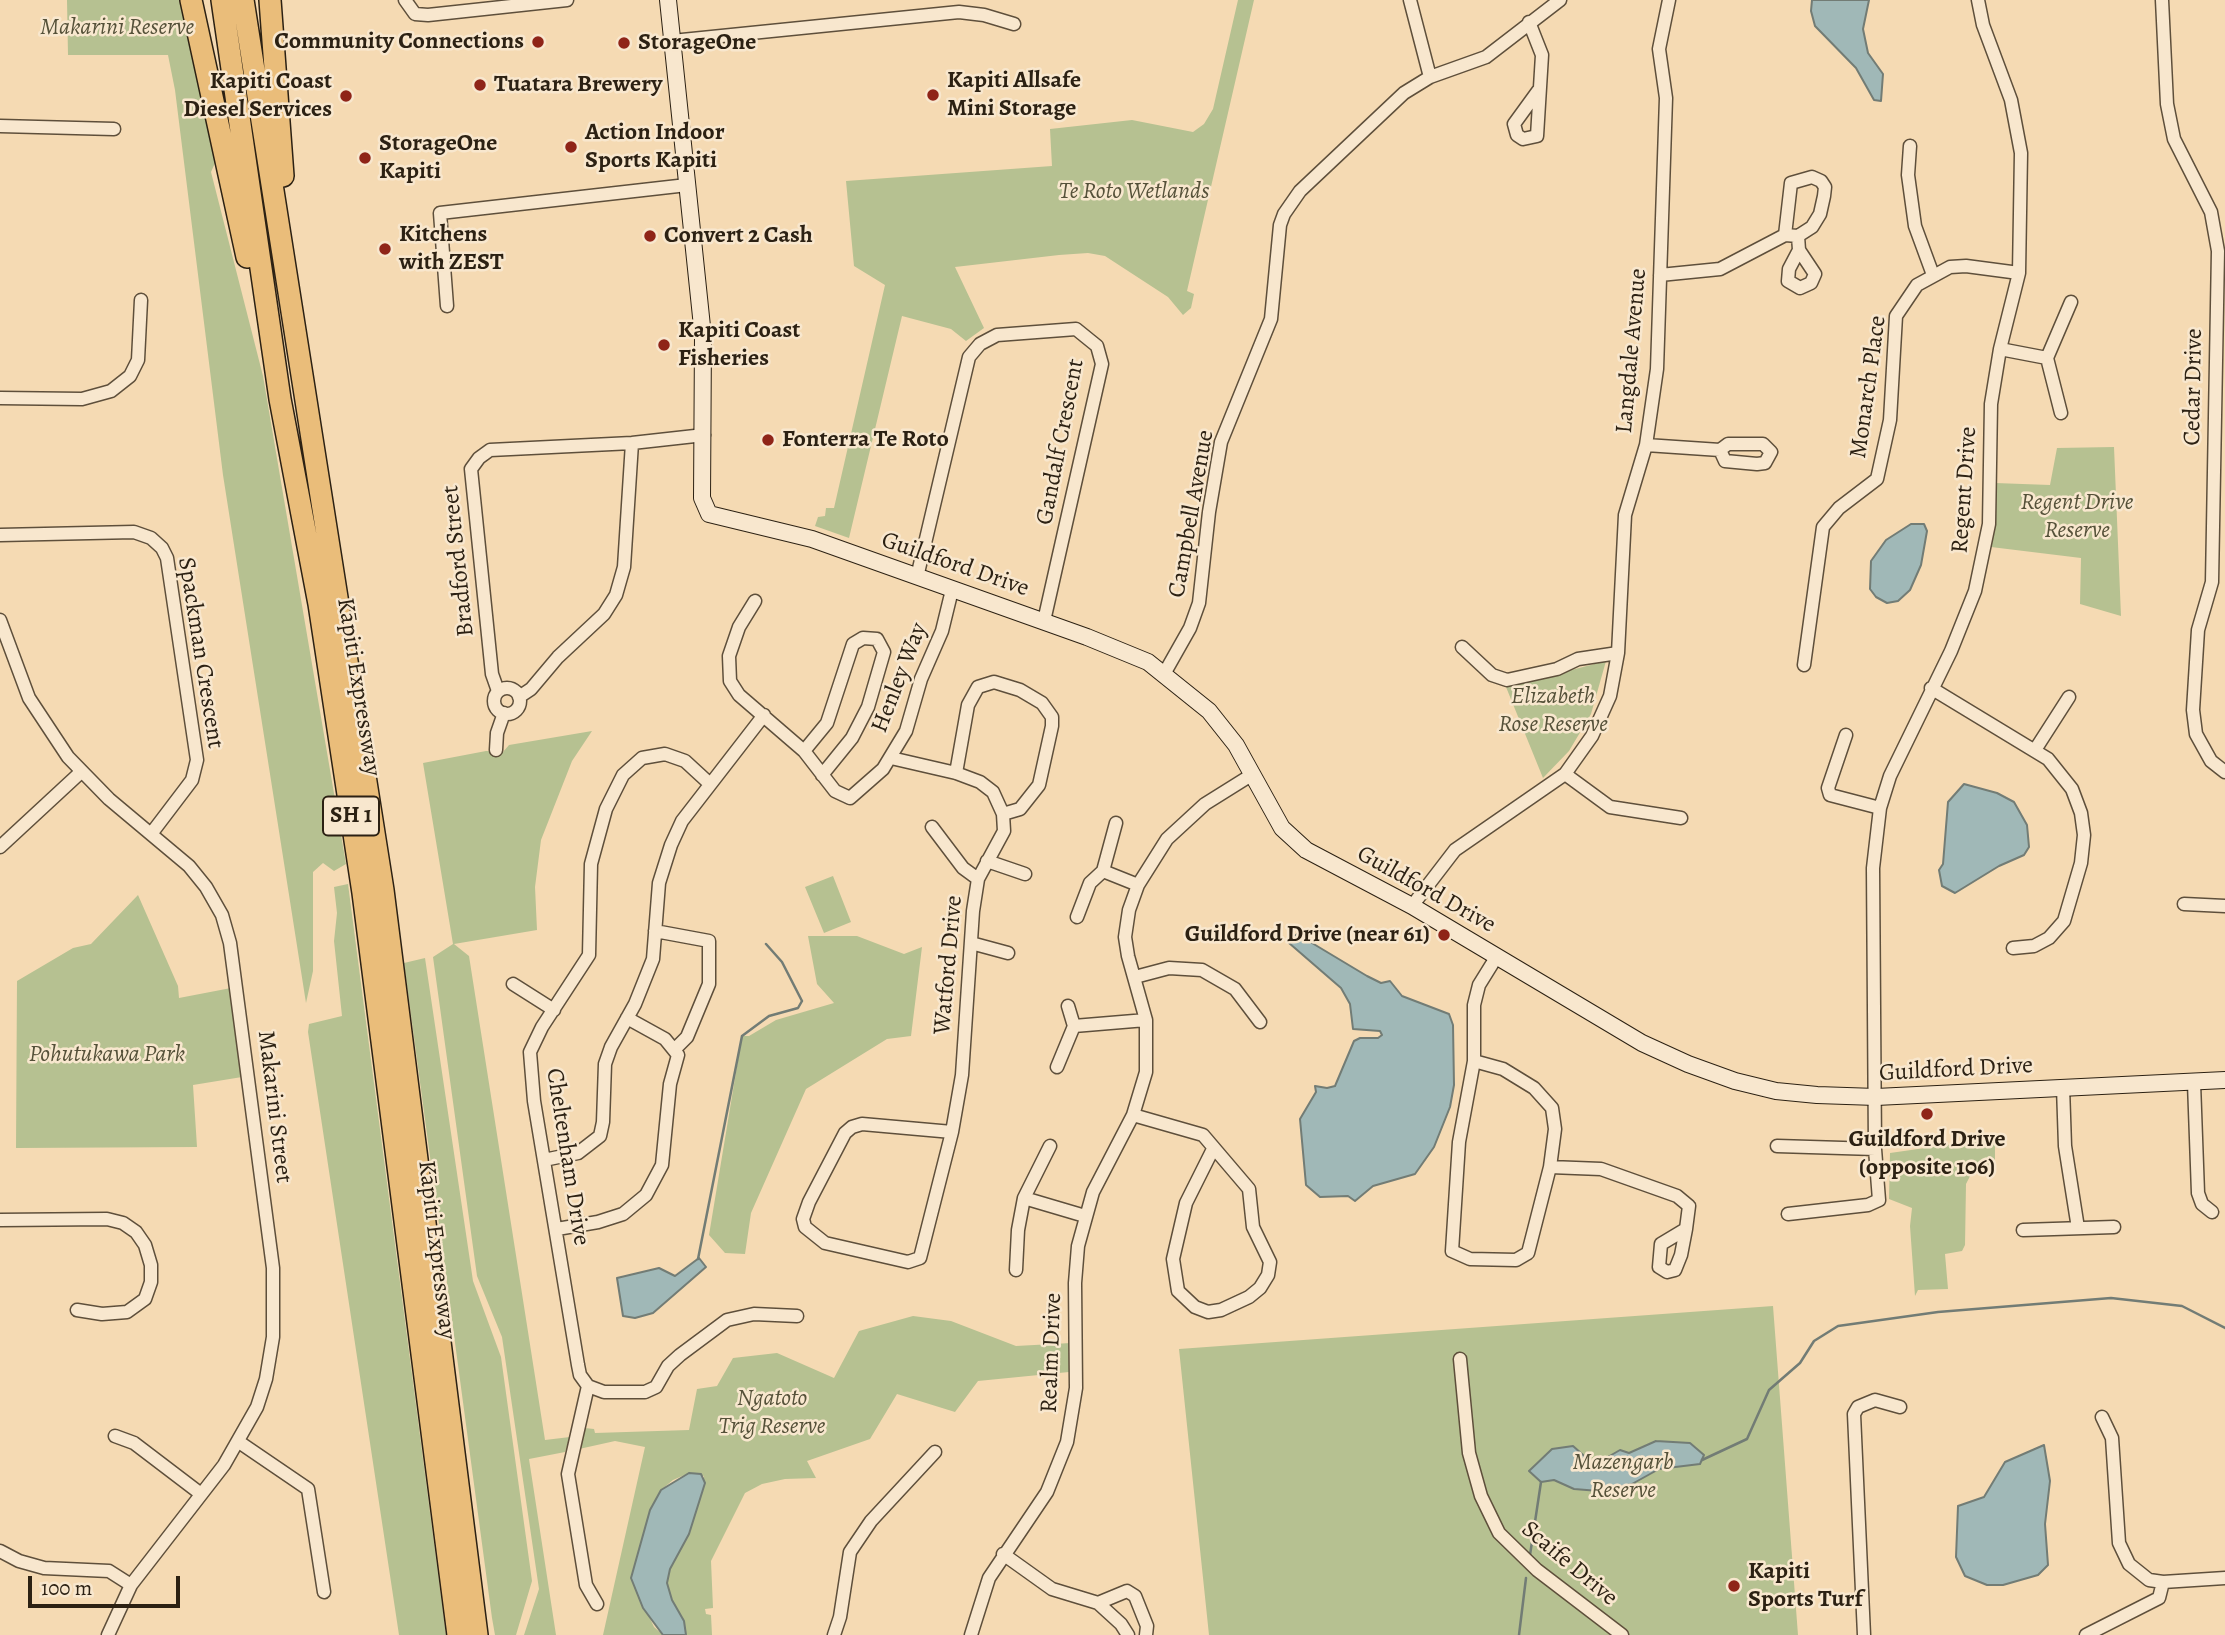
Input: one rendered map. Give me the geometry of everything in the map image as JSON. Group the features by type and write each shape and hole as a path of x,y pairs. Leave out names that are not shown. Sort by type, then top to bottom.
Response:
{"highway":[{"path":"191,0 212,104 280,399"},
{"name":"Kāpiti Expressway","path":"222,0 280,399 319,604 363,892 458,1635"},
{"name":"Kāpiti Expressway","path":"243,0 383,890 477,1635"},
{"path":"270,0 284,195 310,426"}],"street":[{"path":"405,0 415,14 428,15 567,0"},
{"path":"668,0 703,335 704,435"},
{"path":"1410,0 1430,77"},
{"name":"Campbell Avenue","path":"1164,674 1199,603 1209,512 1221,442 1270,319 1275,295 1280,225 1284,214 1300,191 1404,93 1430,77 1486,57 1560,0"},
{"name":"Langdale Avenue","path":"1412,906 1455,850 1565,774 1592,736 1610,696 1618,653 1625,515 1646,445 1657,369 1666,98 1659,49 1667,0"},
{"name":"Regent Drive","path":"1788,1214 1868,1205 1879,1200 1875,1149 1873,868 1880,808 1890,776 1951,651 1975,591 1989,524 1992,404 2000,349 2019,273 2021,153 2011,100 1983,25 1978,0"},
{"name":"Cedar Drive","path":"2162,0 2167,104 2174,139 2211,212 2215,231 2221,309 2212,582 2198,629 2193,710 2196,734 2211,761 2225,772"},
{"path":"673,41 959,12 984,15 1014,24"},
{"path":"1529,22 1542,55 1538,91"},
{"path":"0,127 114,129"},
{"path":"1910,146 1908,175 1915,226 1933,275"},
{"path":"447,306 440,213 687,185"},
{"path":"1660,275 1720,270 1794,240"},
{"name":"Monarch Place","path":"1804,665 1822,527 1839,508 1877,479 1890,420 1896,316 1917,285 1950,267 1966,266 2019,273"},
{"path":"0,398 82,399 111,391 130,376 138,360 141,300"},
{"path":"2061,413 2046,358 2071,302"},
{"name":"Gandalf Crescent","path":"917,577 970,357 980,344 997,335 1076,329 1085,333 1097,346 1102,364 1044,621"},
{"path":"2000,349 2046,358"},
{"name":"Guildford Drive","path":"704,435 702,498 705,510 715,517 812,538 1131,653 1164,674 1209,711 1236,745 1282,828 1306,850 1412,906 1642,1043 1688,1064 1735,1081 1776,1090 1876,1097 2225,1080"},
{"name":"Bradford Street","path":"496,750 497,733 503,713 494,703 498,691 492,674 471,469 490,450 632,443 704,435"},
{"path":"503,713 516,710 519,697 531,689 558,657 604,614 616,595 624,567 632,443"},
{"path":"1646,445 1720,450"},
{"name":"Spackman Crescent","path":"0,535 134,532 151,538 162,548 167,558 197,760 187,788 151,834"},
{"name":"Henley Way","path":"822,775 843,797 855,796 891,758 912,716 921,679 942,631 953,590"},
{"path":"755,601 739,627 729,656 730,681 739,695 804,751 822,775 852,738 868,707 884,652 877,639 863,638 853,644 827,723 804,751"},
{"name":"Makarini Street","path":"0,620 6,659 36,709 81,772 189,866 206,887 222,915 230,943 274,1268 275,1312 266,1379 257,1407 239,1442 131,1585 108,1635"},
{"path":"1462,647 1492,675 1507,680 1557,669 1578,659 1618,653"},
{"path":"891,758 956,773 980,782 993,792 1003,814 1020,808 1039,785 1052,717 1042,703 1003,684 985,682 969,699 956,773"},
{"path":"498,691 509,688 519,697"},
{"path":"1931,688 2035,750 2057,768 2072,789 2081,813 2084,835 2081,863 2064,921 2049,939 2034,947 2013,948"},
{"path":"2035,750 2069,697"},
{"path":"544,1160 578,1153 600,1136 605,1064 653,959 659,883 671,845 682,821 765,715"},
{"path":"1846,736 1828,788 1830,795 1880,808"},
{"name":"Cheltenham Drive","path":"588,1386 580,1375 578,1364 530,1076 530,1052 589,955 592,864 606,809 623,775 642,758 665,754 685,761 710,785"},
{"path":"0,847 81,772"},
{"name":"Realm Drive","path":"971,1635 976,1609 1003,1554 1047,1492 1067,1442 1076,1388 1076,1262 1085,1216 1103,1171 1133,1115 1146,1072 1146,1020 1125,937 1129,910 1138,885 1154,856 1186,821 1253,774"},
{"path":"1565,774 1610,807 1681,818"},
{"name":"Watford Drive","path":"952,1132 862,1124 848,1130 809,1202 803,1219 805,1227 824,1243 908,1262 920,1258 952,1132 962,1075 978,879 1004,831 1003,814"},
{"path":"1077,917 1090,883 1103,871 1116,823"},
{"path":"932,827 963,868 978,879"},
{"path":"987,861 1025,874"},
{"path":"1103,871 1138,885"},
{"path":"2184,904 2225,906"},
{"path":"655,931 709,941 709,985 687,1037 675,1049"},
{"path":"971,943 1008,953"},
{"path":"1474,1061 1503,1069 1534,1088 1552,1108 1555,1129 1550,1167 1528,1253 1516,1260 1470,1259 1452,1251 1459,1142 1474,1061 1474,1005 1479,985 1497,956"},
{"path":"1135,977 1169,968 1202,970 1235,989 1261,1022"},
{"path":"513,984 554,1010"},
{"path":"1057,1067 1074,1026 1068,1006"},
{"path":"557,1229 598,1222 623,1214 646,1195 659,1174 670,1084 678,1055 675,1049 627,1018"},
{"path":"1074,1026 1146,1020"},
{"path":"2194,1083 2198,1193 2202,1204 2213,1212"},
{"path":"2063,1087 2065,1146 2078,1228"},
{"path":"1133,1115 1198,1132 1249,1189 1253,1227 1270,1262 1268,1275 1257,1292 1221,1310 1208,1311 1195,1307 1178,1292 1173,1259 1186,1203 1213,1149"},
{"name":"Realm Drive","path":"1016,1270 1018,1230 1024,1198 1050,1146"},
{"path":"1777,1146 1875,1149"},
{"path":"1550,1167 1601,1169 1677,1196 1689,1206 1686,1229"},
{"path":"1024,1198 1085,1216"},
{"path":"0,1220 107,1219 123,1223 136,1232 149,1254 151,1265 151,1282 145,1299 127,1312 102,1314 76,1310"},
{"path":"2023,1230 2114,1227"},
{"path":"597,1604 586,1585 568,1474 588,1386 604,1392 650,1390 668,1366 727,1320 754,1314 797,1316"},
{"name":"Scaife Drive","path":"1460,1359 1469,1452 1481,1496 1499,1533 1537,1570 1622,1635"},
{"path":"1864,1635 1854,1414 1858,1407 1875,1400 1900,1407"},
{"path":"2102,1417 2112,1438 2122,1556 2137,1573 2162,1582 2225,1578"},
{"path":"115,1436 134,1443 201,1494"},
{"path":"239,1442 308,1489 324,1592"},
{"path":"834,1635 840,1617 850,1552 888,1503 935,1452"},
{"path":"0,1551 19,1561 44,1568 109,1571 131,1585"},
{"path":"1003,1554 1052,1589 1098,1603 1121,1624 1128,1635"},
{"path":"2086,1635 2159,1598 2162,1582"},
{"path":"1098,1603 1127,1591 1135,1596 1147,1626 1146,1635"}],"green space":[{"name":"Makarini Reserve","path":"67,0 179,0 180,3 215,163 211,172 263,376 346,864 334,871 323,863 313,872 313,971 306,1003 223,475 175,90 168,55 68,55"},
{"name":"Te Roto Wetlands","path":"1238,0 1254,0 1187,291 1194,294 1191,308 1183,315 1168,297 1105,256 1088,253 955,267 984,328 966,341 951,329 902,316 849,538 815,526 818,517 825,516 826,508 834,508 885,285 854,266 846,181 1052,166 1050,129 1132,120 1193,132 1204,124 1213,109"},
{"name":"Regent Drive Reserve","path":"2114,447 2121,616 2080,604 2081,558 1991,547 1995,483 2050,485 2057,448"},
{"name":"Elizabeth Rose Reserve","path":"1606,661 1591,714 1569,751 1543,778 1506,687"},
{"path":"592,731 572,761 541,840 535,887 537,930 454,944 469,956 545,1440 570,1437 565,1452 529,1459 556,1635 524,1635 539,1589 502,1337 477,1276 433,957 453,944 423,763 486,751 503,752 509,745"},
{"path":"833,876 851,922 824,933 805,887"},
{"path":"348,884 446,1635 399,1635 308,1032 309,1024 342,1016 334,941 337,913 334,887"},
{"name":"Pohutukawa Park","path":"138,895 178,986 179,998 231,988 242,1077 193,1085 197,1147 16,1148 17,981 73,948 91,944"},
{"path":"808,936 857,936 904,954 922,947 911,1036 887,1039 806,1089 751,1213 745,1254 725,1253 709,1235 742,1036 749,1036 776,1020 834,1003 817,984"},
{"path":"425,958 473,1281 501,1357 532,1581 516,1635 495,1635 492,1618 404,963"},
{"path":"1995,1138 1995,1172 1972,1172 1966,1184 1965,1245 1962,1251 1945,1254 1948,1289 1918,1290 1915,1296 1910,1226 1912,1208 1889,1199 1890,1153"},
{"name":"Mazengarb Reserve","path":"1773,1306 1798,1635 1209,1635 1179,1349"},
{"name":"Ngatoto Trig Reserve","path":"913,1316 951,1321 1016,1346 1071,1343 1069,1372 978,1381 955,1412 897,1394 870,1439 807,1461 816,1478 785,1479 762,1484 745,1493 711,1561 713,1608 705,1609 706,1614 711,1615 712,1635 686,1635 684,1621 672,1600 667,1583 670,1569 700,1499 704,1476 689,1473 673,1480 661,1490 650,1510 631,1578 654,1627 663,1635 603,1635 645,1447 615,1441 579,1449 585,1428 594,1429 595,1433 689,1430 697,1389 717,1386 733,1358 777,1353 834,1378 859,1331"}],"water":[{"path":"1812,0 1869,0 1863,29 1868,53 1883,74 1881,101 1874,100 1856,68 1815,26 1811,11"},
{"path":"1911,524 1924,524 1927,531 1921,565 1910,590 1898,601 1887,603 1876,597 1870,589 1871,561 1886,540"},
{"path":"1964,784 1997,793 2014,802 2027,825 2029,847 2024,855 1999,866 1955,893 1942,886 1939,870 1943,864 1948,802"},
{"path":"1297,934 1367,976 1381,983 1390,981 1402,996 1449,1014 1453,1025 1454,1085 1450,1107 1434,1147 1415,1174 1373,1186 1355,1201 1348,1196 1320,1197 1306,1185 1300,1119 1316,1092 1315,1086 1335,1086 1354,1041 1382,1035 1380,1031 1353,1029 1350,1004 1341,988 1289,943"},
{"path":"699,1258 706,1267 653,1313 635,1318 623,1316 617,1278 659,1268 675,1276"},
{"path":"1656,1441 1690,1443 1704,1455 1700,1464 1659,1469 1632,1484 1599,1491 1574,1489 1554,1480 1541,1482 1529,1471 1552,1449 1573,1446 1591,1462 1601,1461 1620,1450 1629,1453"},
{"path":"2044,1445 2050,1481 2045,1524 2048,1565 2038,1575 2003,1585 1987,1585 1965,1576 1956,1557 1958,1506 1984,1497 2005,1462"},
{"path":"689,1473 701,1474 705,1483 689,1534 670,1569 667,1583 672,1600 684,1621 686,1635 663,1635 643,1608 631,1578 650,1510 661,1490"}],"waterway":[{"path":"698,1259 742,1036 769,1016 798,1008 802,1001 782,962 766,944"},
{"path":"1702,1460 1747,1439 1769,1390 1800,1363 1814,1341 1838,1326 1938,1312 2111,1298 2182,1306 2225,1328"},
{"path":"1530,1555 1541,1482"},
{"path":"1519,1635 1526,1578"}],"place":[{"name":"Community Connections","path":"538,42"},
{"name":"StorageOne","path":"624,43"},
{"name":"Tuatara Brewery","path":"480,85"},
{"name":"Kapiti Allsafe Mini Storage","path":"933,95"},
{"name":"Kapiti Coast Diesel Services","path":"346,96"},
{"name":"Action Indoor Sports Kapiti","path":"571,147"},
{"name":"StorageOne Kapiti","path":"365,158"},
{"name":"Convert 2 Cash","path":"650,236"},
{"name":"Kitchens with ZEST","path":"385,249"},
{"name":"Kapiti Coast Fisheries","path":"664,345"},
{"name":"Fonterra Te Roto","path":"768,440"},
{"name":"Guildford Drive (near 61)","path":"1444,935"},
{"name":"Guildford Drive (opposite 106)","path":"1927,1114"},
{"name":"Kapiti Sports Turf","path":"1734,1586"}]}
